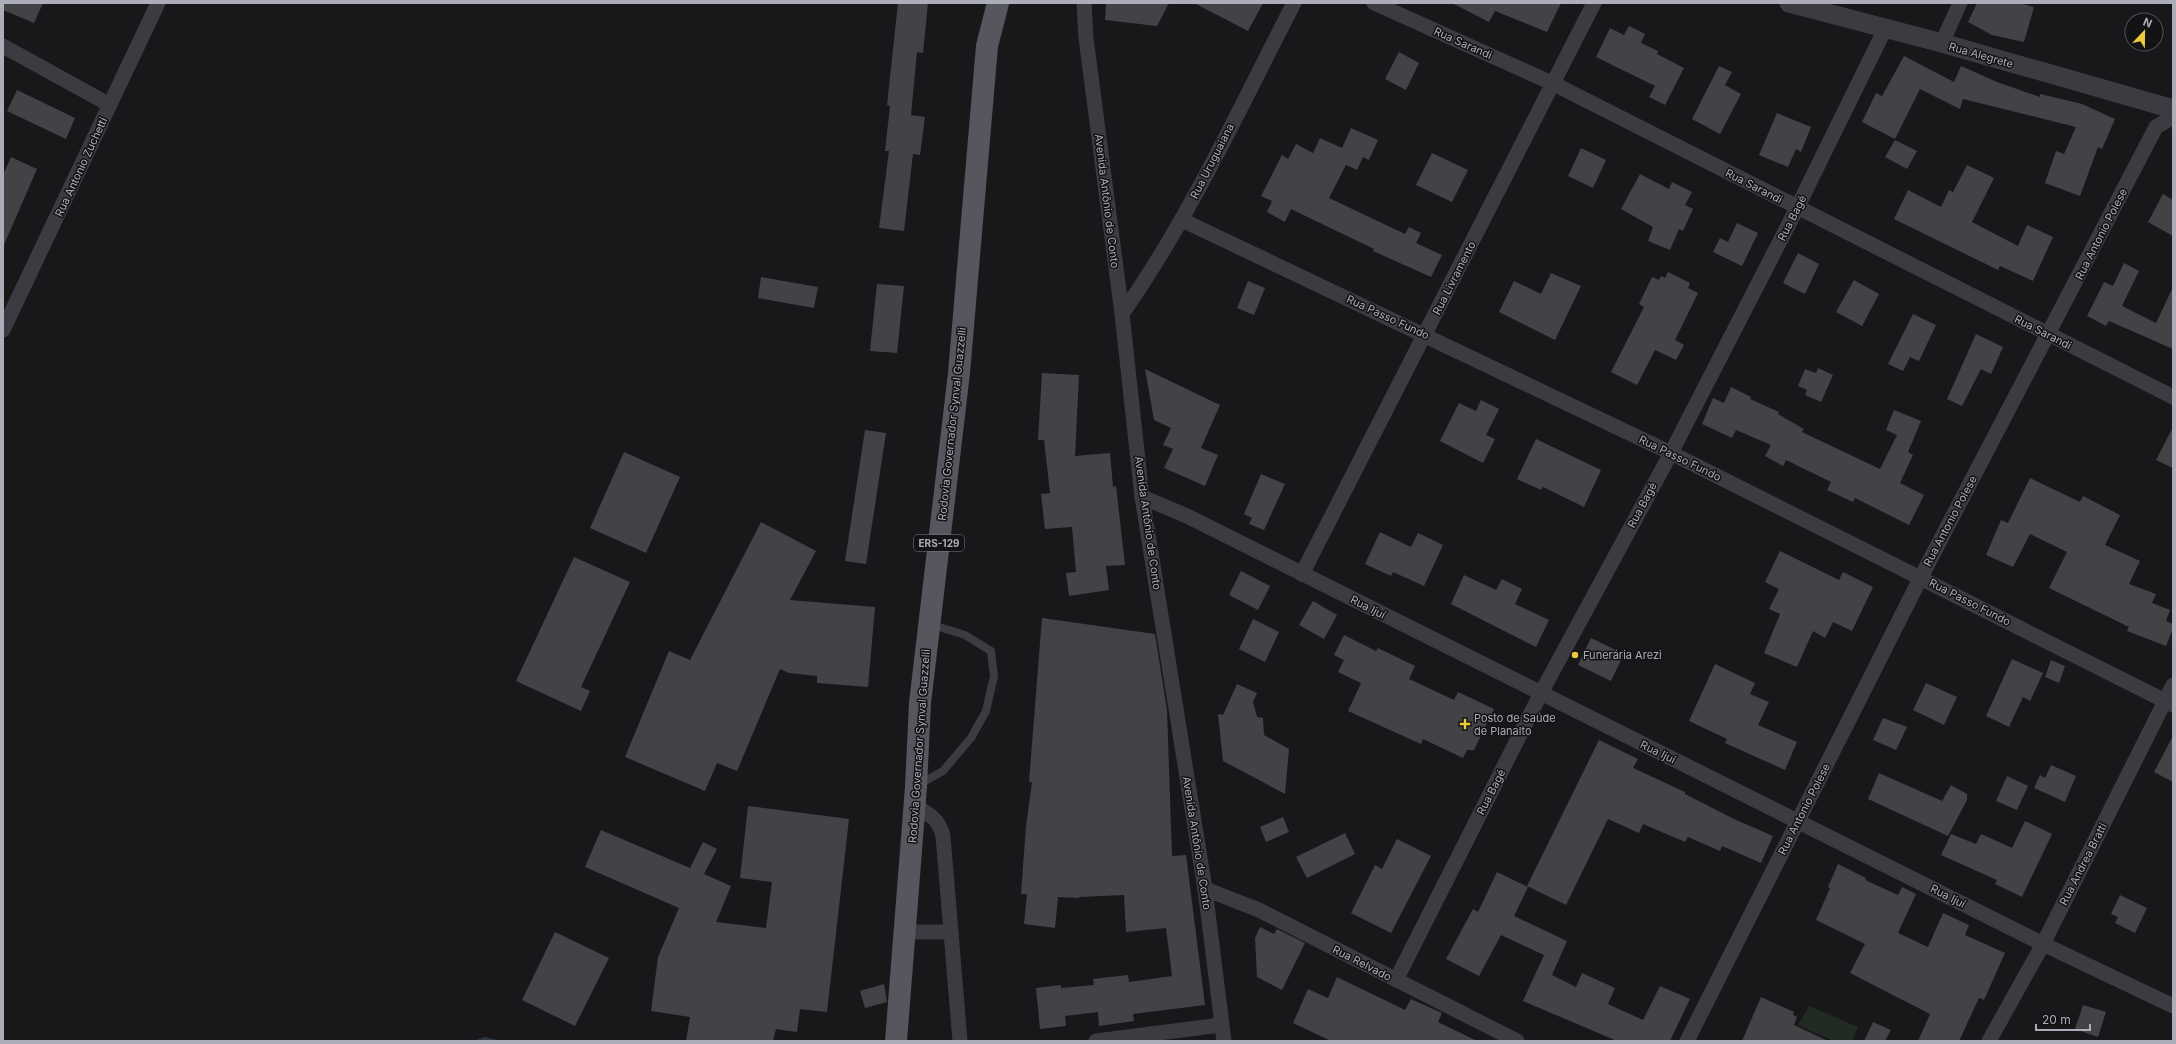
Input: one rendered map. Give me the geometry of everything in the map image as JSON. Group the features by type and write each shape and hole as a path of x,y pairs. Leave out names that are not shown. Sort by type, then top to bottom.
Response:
{"main road":[{"name":"Rodovia Governador Synval Guazzelli","path":"896,1041 915,796 920,702 959,372 987,46 984,3"},
{"name":"Rodovia Governador Synval Guazzelli","path":"987,46 998,3"}],"street":[{"name":"Rua Antonio Zuchetti","path":"3,330 158,3"},
{"path":"987,46 1010,3"},
{"path":"1077,3 1086,38"},
{"name":"Avenida Antônio de Conto","path":"1084,3 1086,38 1122,314 1142,497 1205,889 1224,1041"},
{"name":"Rua Uruguaiana","path":"1122,314 1150,274 1182,220 1294,3"},
{"name":"Rua Sarandi","path":"1374,3 1554,84 2173,397"},
{"name":"Rua Livramento","path":"1302,574 1554,84 1594,3"},
{"name":"Rua Alegrete","path":"1789,3 1942,43 2173,109"},
{"path":"1942,43 1960,3"},
{"name":"Rua Bagé","path":"1396,980 1540,693 1671,453 1797,208 1885,29"},
{"path":"3,46 110,105"},
{"name":"Rua Antonio Polese","path":"1687,1041 1920,577 2049,335 2156,127 2173,117"},
{"name":"Rua Passo Fundo","path":"1182,220 1425,334 1671,453 2169,703"},
{"name":"Rua Ijuí","path":"1142,497 1187,516 2043,944 2173,1006"},
{"name":"Rua Andrea Bratti","path":"1989,1041 2043,944 2169,703 2173,685"},
{"path":"915,796 936,818 943,836 960,1041"},
{"name":"Rua Relvado","path":"1205,889 1259,910 1517,1041"},
{"path":"905,932 950,932"},
{"path":"1096,1041 1221,1024"}],"lane":[{"path":"915,796 943,771 971,738 986,711 994,676 990,651 965,635 929,624"}],"shaded area":[{"path":"1809,1006 1858,1027 1852,1041 1834,1041 1798,1025"},
{"path":"485,1037 502,1041 473,1041"}],"building":[{"path":"3,3 43,3 34,23 3,10"},
{"path":"898,3 928,3 923,53 917,52 911,115 925,117 920,155 913,154 904,231 879,228 889,151 885,151 890,106 887,105"},
{"path":"1106,3 1169,3 1157,26 1105,20"},
{"path":"1194,3 1263,3 1248,31"},
{"path":"1452,3 1561,3 1547,32 1495,11 1489,22"},
{"path":"1977,3 2020,3 2034,7 2024,42 1992,35 1968,22"},
{"path":"1629,26 1645,34 1641,43 1658,51 1657,54 1684,68 1665,105 1649,97 1655,86 1596,57 1610,28 1624,35"},
{"path":"1399,52 1419,63 1406,90 1385,79"},
{"path":"1904,56 1954,82 1961,66 1997,82 2040,97 2040,94 2082,104 2115,119 2102,149 2098,147 2080,196 2045,183 2056,151 2064,154 2076,127 1963,99 1960,109 1920,89 1895,139 1862,122 1876,93 1882,96"},
{"path":"1719,66 1732,72 1725,85 1741,94 1720,134 1692,119"},
{"path":"17,90 75,118 66,139 7,111"},
{"path":"1777,113 1811,127 1801,152 1796,149 1788,167 1759,155"},
{"path":"1351,128 1378,140 1369,160 1363,157 1357,170 1346,165 1329,198 1405,234 1409,227 1421,233 1416,243 1442,255 1431,277 1373,251 1374,249 1291,209 1285,222 1267,212 1272,201 1261,196 1282,155 1288,159 1296,144 1313,153 1320,138 1342,148"},
{"path":"1895,140 1917,151 1907,169 1885,157"},
{"path":"1581,148 1606,160 1593,188 1568,176"},
{"path":"1432,153 1468,170 1452,202 1416,185"},
{"path":"11,157 37,169 3,247 3,175"},
{"path":"1967,165 1994,178 1972,222 2018,246 2027,225 2053,237 2033,281 2000,266 1998,270 1894,219 1908,190 1941,207 1949,190 1953,192"},
{"path":"1640,174 1669,189 1672,182 1692,192 1685,205 1693,209 1683,231 1679,229 1670,250 1648,241 1653,227 1621,209"},
{"path":"2163,194 2173,200 2173,236 2148,222"},
{"path":"1737,223 1758,233 1742,266 1713,252 1720,238 1728,242"},
{"path":"1798,253 1819,264 1805,294 1783,283"},
{"path":"2124,263 2139,271 2122,306 2156,323 2173,287 2173,349 2109,321 2106,326 2087,316 2104,282 2113,286"},
{"path":"1668,272 1690,283 1688,288 1698,293 1675,340 1684,345 1676,360 1655,350 1637,385 1611,372 1644,307 1639,304 1652,277 1659,280 1661,276 1665,278"},
{"path":"1551,273 1581,286 1555,340 1499,312 1514,281 1541,294"},
{"path":"761,277 818,287 814,308 758,298"},
{"path":"1854,280 1879,294 1862,326 1836,312"},
{"path":"1248,281 1265,288 1254,315 1237,308"},
{"path":"877,284 904,286 897,353 870,351"},
{"path":"1913,314 1936,325 1919,361 1910,357 1903,371 1888,364"},
{"path":"1976,334 2003,347 1991,374 1981,369 1962,406 1947,399"},
{"path":"1818,368 1833,375 1821,402 1805,395 1807,390 1798,386 1805,369 1816,373"},
{"path":"1145,369 1220,405 1201,448 1218,455 1205,486 1164,468 1173,449 1163,445 1171,428 1154,420"},
{"path":"1042,373 1079,375 1075,456 1110,453 1113,487 1116,486 1125,565 1106,566 1109,590 1069,596 1066,573 1076,572 1072,527 1045,529 1041,494 1050,493 1044,440 1038,440"},
{"path":"1731,387 1751,397 1750,399 1779,412 1778,414 1804,429 1802,432 1880,469 1897,435 1886,430 1894,410 1921,421 1908,452 1913,455 1900,483 1924,495 1909,525 1855,498 1853,502 1827,490 1831,482 1786,460 1783,466 1765,456 1771,445 1736,430 1732,438 1702,424 1713,398 1724,403"},
{"path":"1481,400 1499,409 1486,435 1495,439 1483,463 1440,441 1459,403 1476,411"},
{"path":"2173,427 2173,468 2156,460"},
{"path":"865,430 886,433 866,564 845,561"},
{"path":"1536,439 1601,470 1584,507 1543,487 1541,490 1517,479"},
{"path":"624,452 680,477 646,553 590,528"},
{"path":"1261,474 1285,484 1264,530 1249,524 1252,518 1244,514"},
{"path":"2030,478 2080,502 2083,496 2120,515 2105,545 2140,561 2129,584 2156,594 2152,603 2170,610 2166,621 2173,624 2173,628 2166,646 2127,631 2129,627 2049,588 2067,552 2030,534 2013,567 1986,555 2001,520 2008,523"},
{"path":"761,522 816,551 790,600 875,607 868,687 817,683 817,676 789,673 780,669 737,771 717,763 705,791 625,757 669,651 690,660"},
{"path":"1380,532 1411,547 1418,533 1443,545 1424,586 1393,572 1391,576 1365,564"},
{"path":"1780,551 1839,580 1843,572 1873,587 1852,631 1833,622 1825,638 1813,631 1797,667 1764,653 1780,614 1769,609 1779,589 1765,582"},
{"path":"574,557 630,582 581,687 590,691 581,711 516,681"},
{"path":"1241,571 1270,586 1258,610 1229,595"},
{"path":"1464,575 1496,590 1502,579 1522,589 1515,604 1549,620 1536,647 1451,604"},
{"path":"1313,601 1337,615 1324,639 1299,625"},
{"path":"1042,618 1155,634 1167,710 1172,856 1186,855 1205,1005 1133,1014 1134,1021 1099,1026 1098,1012 1065,1016 1066,1026 1040,1029 1036,988 1061,985 1061,988 1094,985 1093,979 1128,975 1129,982 1172,976 1166,928 1126,932 1124,895 1079,898 1058,897 1055,928 1024,924 1027,894 1021,894 1026,826 1032,782 1029,782"},
{"path":"1253,619 1279,632 1265,662 1239,649"},
{"path":"1344,635 1376,651 1378,648 1415,666 1409,679 1454,700 1458,692 1494,709 1474,750 1467,750 1463,758 1423,739 1421,744 1348,711 1361,683 1338,672 1344,660 1334,655"},
{"path":"1591,638 1624,654 1611,681 1578,665"},
{"path":"2012,659 2043,673 2030,701 2023,697 2009,727 1986,716"},
{"path":"2051,660 2065,666 2059,683 2045,677"},
{"path":"1715,664 1755,683 1750,694 1769,702 1758,725 1797,742 1785,770 1725,743 1727,739 1689,721"},
{"path":"1926,683 1957,697 1944,725 1913,710"},
{"path":"1237,684 1257,693 1253,702 1257,717 1263,718 1264,735 1289,749 1285,794 1223,761 1218,714 1223,715"},
{"path":"1883,718 1907,727 1896,750 1873,740"},
{"path":"2173,736 2173,782 2154,772"},
{"path":"1599,740 1638,759 1633,768 1685,792 1685,794 1734,819 1773,836 1761,863 1722,846 1720,851 1688,837 1685,842 1643,824 1639,833 1608,819 1566,905 1527,886"},
{"path":"2051,765 2076,776 2065,802 2034,788 2040,775 2045,778"},
{"path":"1879,773 1942,801 1951,785 1967,794 1967,800 1948,836 1868,799"},
{"path":"2007,776 2028,786 2017,810 1996,801"},
{"path":"748,806 849,819 827,1012 800,1009 797,1032 776,1029 773,1041 686,1041 690,1017 651,1011 658,957 679,908 585,867 601,830 690,868 703,842 717,849 704,874 731,886 716,922 766,928 772,882 740,878"},
{"path":"1283,817 1289,832 1266,842 1260,827"},
{"path":"2025,821 2052,834 2022,897 1995,884 1997,880 1941,855 1951,834 1976,844 1981,834 2012,848"},
{"path":"1345,833 1355,854 1307,878 1296,857"},
{"path":"1397,839 1431,856 1391,933 1351,913 1375,865 1382,869"},
{"path":"1838,864 1866,878 1865,880 1898,895 1902,887 1916,894 1898,933 1928,947 1943,913 1969,925 1965,935 2005,953 1984,1000 1979,998 1959,1041 1918,1041 1930,1014 1850,973 1865,944 1816,920 1830,888 1828,887"},
{"path":"1497,872 1528,887 1514,916 1567,941 1552,975 1576,987 1582,973 1615,988 1608,1004 1643,1020 1660,986 1690,999 1670,1041 1617,1041 1523,1001 1544,955 1501,935 1479,976 1446,959 1473,909 1478,912"},
{"path":"2120,895 2147,908 2135,933 2115,923 2118,917 2111,914"},
{"path":"1260,927 1274,934 1277,929 1305,943 1282,990 1257,977 1255,938"},
{"path":"555,932 609,958 575,1026 522,1000"},
{"path":"1337,977 1405,1010 1411,999 1442,1013 1438,1022 1477,1041 1331,1041 1293,1023 1308,989 1328,998"},
{"path":"884,984 887,1002 865,1008 860,991"},
{"path":"1761,997 1794,1012 1793,1015 1797,1017 1794,1025 1828,1041 1742,1041"},
{"path":"2083,1005 2106,1012 2098,1037 2075,1029"},
{"path":"1873,1022 1891,1030 1885,1041 1864,1041"}],"place":[{"name":"Funerária Arezi","path":"1575,655"},
{"name":"Posto de Saúde de Planalto","path":"1465,724"}]}
